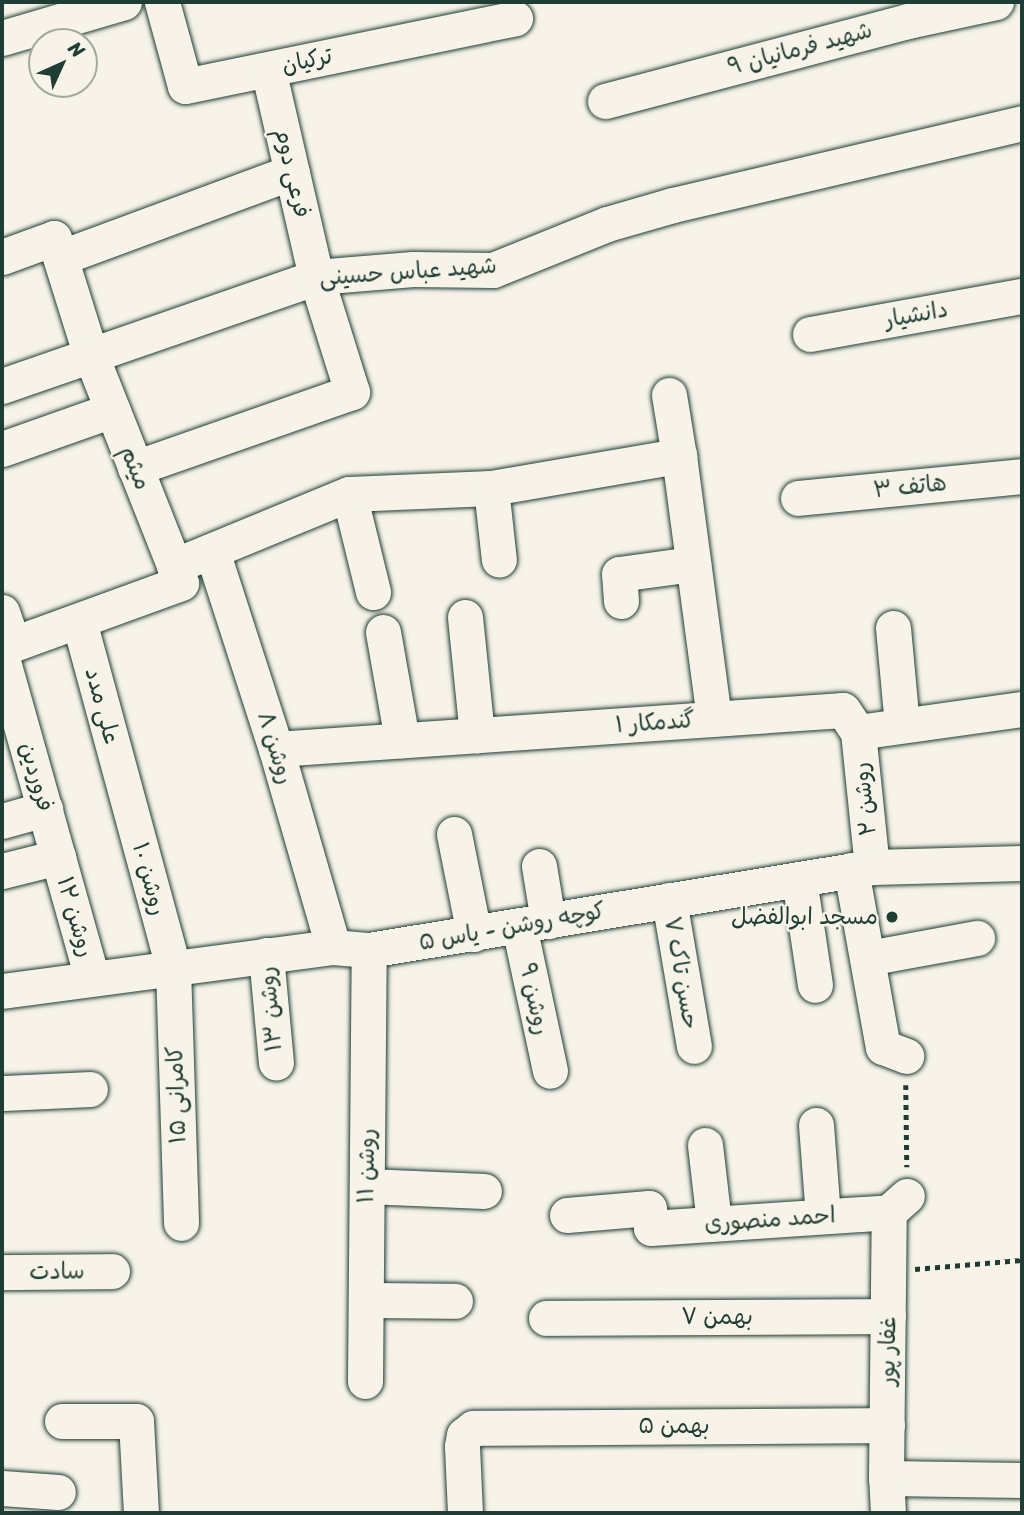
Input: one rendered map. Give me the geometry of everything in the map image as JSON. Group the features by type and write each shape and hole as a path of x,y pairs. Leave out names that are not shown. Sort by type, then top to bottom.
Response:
{"street":[{"path":"2,38 124,2"},
{"name":"ترکیان","path":"162,2 185,86 515,18"},
{"name":"شهید فرمانیان ۹","path":"606,101 905,11 996,2"},
{"name":"فرعی دوم","path":"135,468 352,392 316,277 268,69"},
{"name":"شهید عباس حسینی","path":"2,386 90,353 316,277 413,269 492,271 607,223 1022,123"},
{"path":"2,257 54,238 62,257 292,172"},
{"name":"میثم","path":"62,257 90,353 177,575"},
{"name":"دانشیار","path":"810,334 1022,296"},
{"path":"669,395 714,719"},
{"path":"2,449 112,410"},
{"path":"6,650 79,621 177,575 212,551 349,494 491,488 678,456"},
{"name":"هاتف ۳","path":"798,498 1022,476"},
{"path":"491,488 499,560"},
{"path":"349,494 373,592"},
{"name":"روشن ۸","path":"212,551 276,749 333,947"},
{"path":"621,601 619,574 693,564"},
{"name":"فروردین","path":"2,612 6,650 58,857"},
{"path":"465,617 477,735"},
{"name":"علی مدد","path":"79,621 125,791"},
{"path":"893,628 901,725"},
{"path":"383,632 402,740"},
{"path":"858,732 1022,709"},
{"name":"گندمکار ۱","path":"276,749 843,710 858,732"},
{"name":"روشن ۲","path":"858,732 868,958 894,1051"},
{"name":"روشن ۱۰","path":"125,791 173,967"},
{"path":"2,821 45,810"},
{"path":"454,834 474,933"},
{"path":"2,872 58,857"},
{"name":"روشن ۱۲","path":"58,857 92,978"},
{"name":"کوچه روشن - یاس ۵","path":"2,991 333,947 369,950 862,868 1022,863"},
{"name":"روشن ۹","path":"539,866 534,924 550,1071"},
{"path":"799,878 815,985"},
{"name":"حسن تاک ۷","path":"669,900 694,1046"},
{"path":"868,958 977,938"},
{"name":"روشن ۱۱","path":"365,1381 369,950"},
{"name":"روشن ۱۳","path":"266,955 276,1063"},
{"name":"کامرانی ۱۵","path":"173,967 181,1223"},
{"path":"2,1093 90,1089"},
{"path":"816,1125 823,1216"},
{"path":"705,1144 714,1223"},
{"path":"367,1186 484,1191"},
{"name":"احمد منصوری","path":"567,1216 649,1208 651,1228 823,1216 898,1204"},
{"name":"غفار پور","path":"888,1513 888,1317 898,1204"},
{"name":"سادت","path":"2,1272 112,1271"},
{"path":"366,1300 455,1301"},
{"name":"بهمن ۷","path":"546,1318 888,1317"},
{"path":"62,1421 136,1421 141,1513"},
{"name":"بهمن ۵","path":"465,1513 464,1434 473,1427 887,1425"},
{"path":"886,1478 1022,1480"},
{"path":"2,1488 58,1492"}],"path":[{"path":"894,1051 898,1204"},
{"path":"890,1271 1022,1260"}],"place":[{"name":"مسجد ابوالفضل","path":"892,917"}]}
